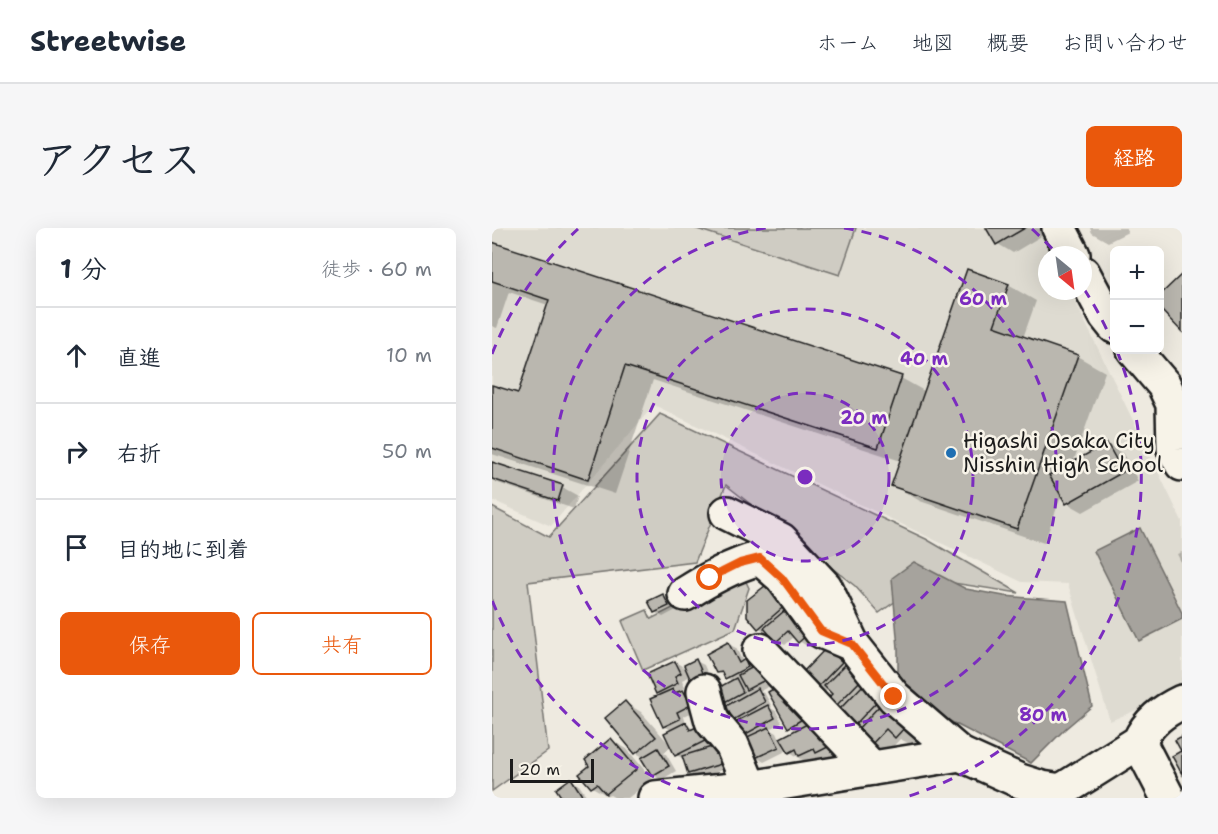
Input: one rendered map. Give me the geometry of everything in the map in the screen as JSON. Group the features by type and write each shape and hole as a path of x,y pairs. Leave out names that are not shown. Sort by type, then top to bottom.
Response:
{"street":[{"path":"1059,228 1068,246"},
{"path":"1092,290 1110,321"},
{"path":"1137,354 1164,385 1173,404 1174,448 1182,464"},
{"path":"727,513 781,540 825,587 852,644 894,697 960,754 1020,781 1042,788 1061,790 1139,742 1157,716 1182,702"},
{"path":"685,594 740,563 760,558 782,578 821,631 852,644"},
{"path":"760,650 872,768"},
{"path":"704,691 712,721 732,746 750,788"},
{"path":"1139,742 1168,798"},
{"path":"655,798 750,788 960,754"}],"shaded area":[{"name":"Higashi Osaka City Nisshin High School","path":"492,228 1040,228 1049,246 1038,246 1038,300 1074,300 1182,521 1182,691 1110,721 1068,584 1022,582 654,405 551,526 492,500"},
{"path":"694,228 856,228 840,275"},
{"path":"660,414 926,539 1019,593 927,579 879,613 855,586 726,485 695,562 528,582 548,751 492,791 492,507 549,537"},
{"path":"1140,528 1182,613 1182,619 1139,641 1094,551"},
{"path":"914,562 966,589 1004,596 1067,601 1092,706 1031,763 944,718 898,679 898,648 892,578"},
{"path":"742,573 749,588 735,629 643,670 622,621 647,610 651,619"}],"building":[{"path":"986,228 1025,228 996,245"},
{"path":"492,242 902,376 878,448 625,366 588,480 492,448 492,385 518,393 549,300 492,281"},
{"path":"967,269 1009,284 994,326 1078,355 1017,529 891,486"},
{"path":"1182,274 1182,332 1164,313 1164,291"},
{"path":"1107,443 1123,472 1066,504 1049,475"},
{"path":"492,462 563,485 558,501 492,479"},
{"path":"770,582 788,603 758,629 747,616 747,600"},
{"path":"663,594 669,606 654,613 648,601"},
{"path":"789,607 811,631 798,643 788,631 776,642 764,628"},
{"path":"728,642 739,663 745,659 748,667 725,679 722,672 716,673 706,654"},
{"path":"827,647 842,662 816,689 801,674"},
{"path":"696,659 703,675 691,681 684,665"},
{"path":"675,661 681,673 675,676 678,683 656,694 647,674"},
{"path":"759,664 767,679 746,690 738,675"},
{"path":"846,664 862,679 835,707 827,699 832,694 824,686"},
{"path":"736,678 743,692 721,704 714,690"},
{"path":"865,683 880,698 853,727 837,712"},
{"path":"778,686 804,718 788,728 768,692"},
{"path":"758,688 765,702 733,720 726,706"},
{"path":"673,689 675,693 683,690 691,705 677,712 680,719 663,727 650,699"},
{"path":"625,701 656,737 635,754 605,718"},
{"path":"882,703 906,726 895,738 886,729 871,745 856,731"},
{"path":"768,705 775,718 744,735 737,721"},
{"path":"686,722 690,730 701,725 709,739 675,756 664,733"},
{"path":"811,722 828,747 816,753 814,749 799,756 796,749 789,753 780,738"},
{"path":"769,727 779,747 755,758 745,738"},
{"path":"1182,736 1182,774 1172,756 1181,751 1175,740"},
{"path":"611,738 637,769 606,794 597,784 591,788 579,774 589,766 585,760"},
{"path":"715,746 721,764 688,774 682,756"},
{"path":"658,748 669,766 652,776 641,758"},
{"path":"571,778 583,797 562,798 556,789"}],"place":[{"name":"Higashi Osaka City Nisshin High School","path":"951,453"}],"route":[{"path":"710,578 740,563 760,558 782,578 821,631 852,644 894,697"}]}
